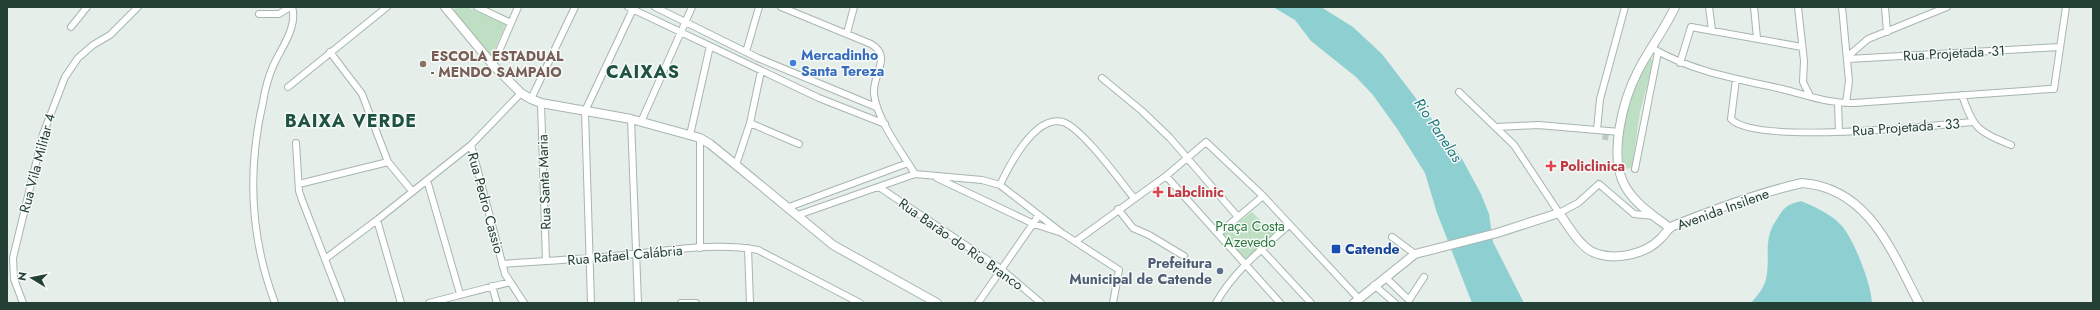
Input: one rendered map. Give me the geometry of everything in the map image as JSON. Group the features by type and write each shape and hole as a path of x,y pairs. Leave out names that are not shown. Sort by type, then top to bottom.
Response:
{"street":[{"path":"71,27 87,7"},
{"name":"Rua Vila Militar 4","path":"23,303 14,278 13,258 43,134 54,104 65,77 78,58 93,45 110,35 138,7"},
{"path":"259,14 279,14 291,7 293,22 274,65 263,101 257,131 253,183 252,204 262,265 275,303"},
{"path":"288,87 386,7"},
{"path":"477,7 511,23"},
{"path":"493,65 518,7"},
{"path":"531,99 575,7"},
{"path":"655,7 746,52 876,107"},
{"path":"641,122 692,7"},
{"path":"746,52 759,7"},
{"path":"781,7 847,33 871,44 880,51 882,59 874,87 876,107 915,174 935,177 982,180 1000,185 1062,233 1120,270 1113,303"},
{"path":"847,33 854,7"},
{"path":"1596,130 1600,98 1624,7"},
{"path":"1670,228 1638,202 1625,186 1620,172 1618,158 1624,109 1637,72 1655,50 1675,7"},
{"path":"1709,7 1712,30"},
{"path":"1754,7 1757,38"},
{"path":"1798,7 1802,47 1803,82 1810,96"},
{"path":"1842,7 1850,81 1846,103"},
{"path":"1885,7 1887,32"},
{"path":"1848,58 1868,40 1947,7"},
{"path":"1655,50 1680,63 1707,73 1838,103 2054,89 2066,7"},
{"path":"446,8 493,65 520,93 541,103 630,119 700,138 710,144 833,245 937,303"},
{"path":"591,303 585,112 632,8 680,33 819,98 885,124"},
{"path":"1680,63 1691,27 1802,47"},
{"path":"690,135 710,46"},
{"name":"Rua Projetada -31","path":"1848,58 2060,47"},
{"path":"1635,169 1655,50"},
{"path":"330,52 362,94 388,162 412,191"},
{"path":"736,165 750,123 761,71"},
{"path":"1102,78 1142,111 1188,158 1238,217"},
{"name":"Rua Projetada - 33","path":"1736,79 1730,116 1732,121 1785,132 1877,131 1972,122"},
{"path":"1797,93 1803,82"},
{"path":"1459,92 1514,145 1530,166 1559,213"},
{"name":"Rua Pedro Cassio","path":"520,93 471,145 502,264 510,282 524,303"},
{"path":"1962,95 1972,122 1982,132 2011,145"},
{"name":"Rua Santa Maria","path":"541,103 546,261"},
{"path":"1838,103 1839,132"},
{"path":"630,119 638,254 638,303"},
{"path":"1000,185 1020,147 1040,129 1054,121 1062,122 1071,126 1091,146 1134,198"},
{"path":"750,123 799,144"},
{"path":"1497,127 1538,125 1620,132"},
{"path":"700,138 700,248"},
{"path":"1076,241 1118,209 1166,176 1206,142 1263,196 1356,301 1374,285 1415,254 1429,249 1497,233 1559,213 1578,203 1599,184 1634,214 1654,216"},
{"path":"296,143 299,184 302,200 342,303"},
{"path":"325,259 377,220 471,145"},
{"path":"299,184 388,162"},
{"path":"789,208 908,163"},
{"name":"Rua Barão do Rio Branco","path":"798,215 915,174"},
{"path":"1166,176 1280,303"},
{"path":"935,177 1034,224 1062,233"},
{"path":"426,180 460,294"},
{"name":"Avenida Insilene","path":"1559,213 1587,249 1596,254 1621,256 1645,249 1660,240 1670,228 1715,210 1786,187 1802,183 1816,184 1834,190 1850,199 1864,211 1876,227 1919,303"},
{"name":"Rua Barão do Rio Branco","path":"879,187 1001,269 1041,303"},
{"path":"1218,234 1263,196"},
{"path":"1118,209 1133,228 1149,235 1184,256"},
{"path":"978,303 1039,215"},
{"path":"377,220 401,303"},
{"path":"1216,303 1230,281 1245,263 1289,225"},
{"path":"1392,237 1415,254"},
{"name":"Rua Rafael Calábria","path":"502,264 589,259 700,248 748,248 758,250 860,303"},
{"path":"748,248 750,303"},
{"path":"1261,249 1311,303"},
{"path":"1385,277 1409,300 1424,277"},
{"path":"429,303 510,282"},
{"path":"1374,285 1395,303"},
{"path":"492,286 497,303"},
{"path":"681,303 696,303"}],"green space":[{"path":"456,7 467,7 506,24 492,56 453,11"},
{"path":"1651,58 1653,63 1640,112 1632,168 1624,169 1622,149 1626,116 1632,94"},
{"name":"Praça Costa Azevedo","path":"1252,212 1275,235 1245,260 1222,235"}],"water":[{"name":"Rio Panelas","path":"1273,7 1321,7 1353,27 1382,54 1461,157 1481,194 1489,214 1493,242 1524,303 1472,303 1437,213 1425,173 1398,130 1373,95 1356,77 1311,41 1295,20"},
{"path":"1801,201 1827,213 1845,230 1861,262 1869,285 1872,303 1751,303 1762,289 1766,279 1768,241 1772,227 1784,209 1789,205"}],"tunnel":[{"path":"1605,140 1607,127"}],"place":[{"name":"Mercadinho Santa Tereza","path":"793,63"},
{"name":"ESCOLA ESTADUAL - MENDO SAMPAIO","path":"423,64"},
{"name":"Policlinica","path":"1551,166"},
{"name":"Labclinic","path":"1158,192"},
{"name":"Catende","path":"1336,249"},
{"name":"Prefeitura Municipal de Catende","path":"1220,271"}],"district":[{"name":"CAIXAS","path":"643,72"},
{"name":"BAIXA VERDE","path":"351,121"}]}
